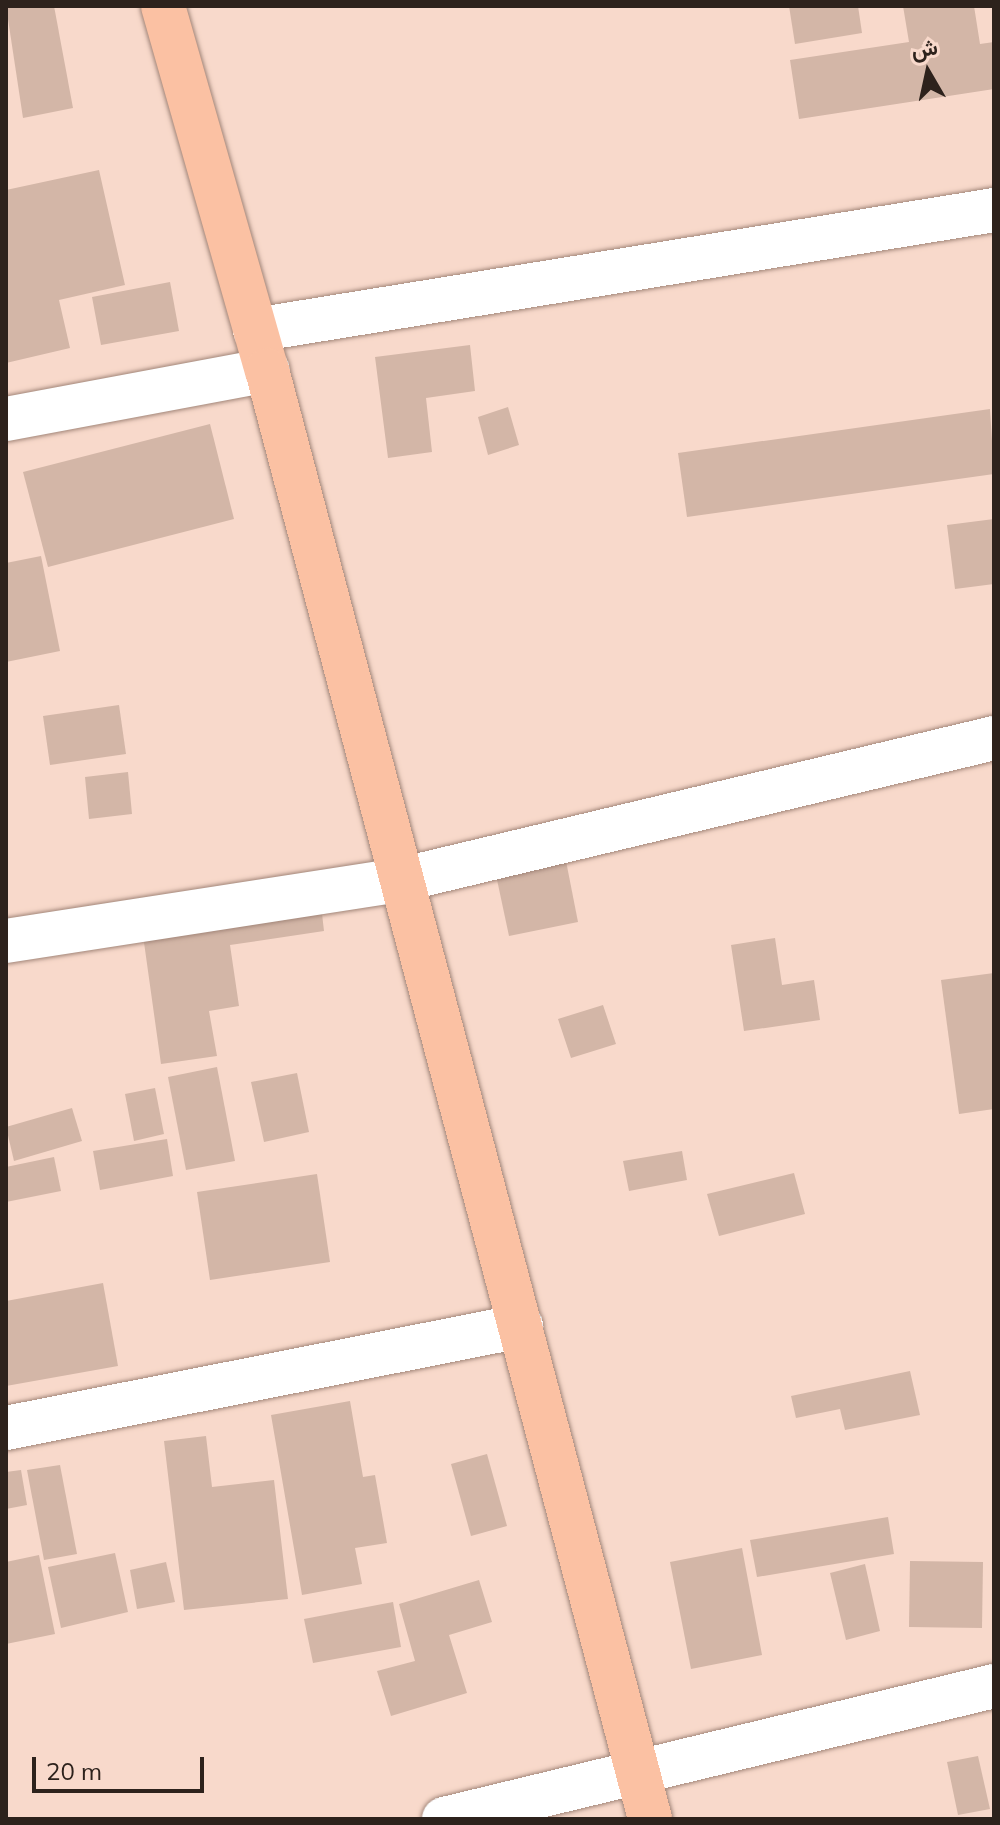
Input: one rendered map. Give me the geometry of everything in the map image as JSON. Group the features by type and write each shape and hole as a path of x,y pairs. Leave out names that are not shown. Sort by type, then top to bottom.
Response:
{"main road":[{"path":"163,6 261,350 650,1819"}],"street":[{"path":"6,419 261,350 994,210"},
{"path":"6,941 400,880 994,738"},
{"path":"6,1428 521,1326"},
{"path":"444,1819 994,1686"}],"building":[{"path":"6,6 54,6 73,108 23,118"},
{"path":"789,6 858,6 862,33 795,44"},
{"path":"903,6 974,6 980,44 994,42 994,89 799,119 790,60 909,42"},
{"path":"99,170 125,285 59,300 70,348 6,363 6,190"},
{"path":"170,282 179,331 101,345 92,297"},
{"path":"470,345 475,391 426,398 432,452 388,458 375,357"},
{"path":"508,407 519,445 488,455 478,417"},
{"path":"990,409 994,474 687,517 678,453"},
{"path":"210,424 234,519 48,567 23,472"},
{"path":"994,519 994,584 955,589 947,525"},
{"path":"41,556 60,651 6,662 6,563"},
{"path":"119,705 126,754 50,765 43,716"},
{"path":"128,772 132,814 89,819 85,777"},
{"path":"566,861 578,922 509,936 496,875"},
{"path":"320,896 324,931 230,945 239,1006 209,1011 217,1056 161,1064 141,921"},
{"path":"775,938 782,985 814,980 820,1020 744,1031 731,945"},
{"path":"994,973 994,1109 959,1114 941,980"},
{"path":"603,1005 616,1044 571,1058 558,1019"},
{"path":"217,1067 235,1161 186,1170 168,1077"},
{"path":"297,1073 309,1132 264,1142 251,1082"},
{"path":"155,1088 164,1134 134,1141 125,1094"},
{"path":"72,1108 82,1141 14,1161 6,1127"},
{"path":"167,1139 173,1176 100,1190 93,1151"},
{"path":"682,1151 687,1180 629,1191 623,1161"},
{"path":"54,1157 61,1191 6,1202 6,1167"},
{"path":"794,1173 805,1214 719,1236 707,1194"},
{"path":"317,1174 330,1262 210,1280 197,1192"},
{"path":"103,1283 118,1366 6,1386 6,1301"},
{"path":"910,1371 920,1415 845,1430 840,1409 796,1418 791,1396"},
{"path":"350,1401 363,1477 375,1475 387,1543 355,1548 362,1584 302,1595 271,1415"},
{"path":"206,1436 212,1487 274,1480 288,1599 184,1610 164,1441"},
{"path":"487,1454 507,1526 471,1536 451,1464"},
{"path":"60,1465 77,1554 44,1560 27,1470"},
{"path":"21,1470 27,1505 6,1509 6,1472"},
{"path":"888,1517 894,1554 757,1577 750,1540"},
{"path":"742,1548 762,1655 691,1669 670,1562"},
{"path":"115,1553 128,1612 61,1628 48,1567"},
{"path":"39,1555 55,1634 6,1644 6,1562"},
{"path":"910,1561 983,1562 982,1628 909,1627"},
{"path":"166,1562 175,1602 137,1609 130,1570"},
{"path":"865,1564 880,1631 846,1640 830,1573"},
{"path":"479,1580 492,1622 449,1635 467,1693 391,1716 377,1671 415,1661 399,1604"},
{"path":"393,1602 401,1647 313,1663 304,1619"},
{"path":"978,1756 990,1809 958,1815 947,1762"}]}
